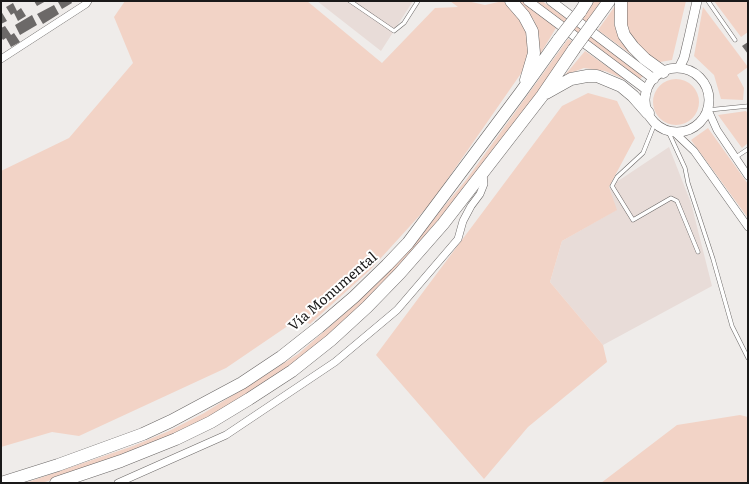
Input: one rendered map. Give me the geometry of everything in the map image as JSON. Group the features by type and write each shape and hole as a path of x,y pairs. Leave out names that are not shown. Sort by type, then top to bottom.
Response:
{"highway":[{"path":"511,1 524,16 532,31 534,42 534,53 522,92"},
{"name":"Vía Monumental","path":"1,483 58,465 143,434 224,393 281,357 319,327 354,297 408,243 522,92 587,1"},
{"path":"56,483 121,461 176,440 224,414 292,371 336,336 389,284 443,224 542,96 609,1"},
{"path":"621,1 621,25 624,35 632,47 645,59 658,75"},
{"path":"542,96 571,79 597,76 621,86 633,96 648,113"}],"street":[{"path":"528,1 647,90"},
{"path":"551,1 658,75"},
{"path":"679,68 684,58 697,1"},
{"path":"2,56 86,2"},
{"path":"671,132 685,132 695,127 703,120 708,110 710,100 704,82 689,70 679,68 671,69 658,75 647,90 646,105 648,113 655,123 671,132 694,151 748,227"},
{"path":"708,110 717,130 748,176"},
{"path":"118,483 226,435 335,362 397,310 458,239 471,206 480,194 484,184 483,174"}],"lane":[{"path":"350,1 394,31 404,23 418,1"},
{"path":"708,1 735,40"},
{"path":"708,110 748,106"},
{"path":"655,123 643,153 617,177 612,186 633,220 671,198 677,201 698,252"},
{"path":"671,132 685,168 688,183 713,259 732,326 748,358"},
{"path":"735,158 748,149"}],"shaded area":[{"path":"125,1 307,1 382,63 435,8 458,7 450,1 467,1 485,5 503,1 514,10 527,34 529,55 522,72 431,203 370,270 310,324 298,319 226,368 79,436 52,432 1,447 1,171 69,138 133,63 114,17"},
{"path":"317,1 413,1 381,51"},
{"path":"518,1 522,1 556,28 536,61 539,40 534,20"},
{"path":"535,1 542,1 644,75 640,79"},
{"path":"594,1 602,1 586,22 582,19"},
{"path":"626,1 686,1 672,60 660,62 646,55 628,31 625,15"},
{"path":"714,1 748,1 748,32 741,37"},
{"path":"615,6 614,24 620,41 644,64 598,30"},
{"path":"703,7 748,67 737,75 744,88 743,100 721,99 714,75 694,56"},
{"path":"568,39 572,41 549,77 470,184 371,297 302,358 269,381 209,417 173,435 42,483 25,483 133,446 169,431 204,413 298,354 367,293 421,234 466,180"},
{"path":"585,51 628,81 605,71 584,68 565,75"},
{"path":"671,79 681,79 689,83 695,89 699,97 699,107 695,115 689,121 681,125 671,125 663,121 657,115 653,107 653,97 657,89 663,83"},
{"path":"588,93 617,101 635,138 609,187 617,210 562,241 550,282 603,345 607,362 528,427 484,479 376,355 562,106"},
{"path":"746,111 748,114 748,143 742,148 718,115"},
{"path":"708,128 748,184 748,218 691,140"},
{"path":"669,147 691,203 712,286 603,345 550,282 562,241 616,210 609,187"},
{"path":"740,415 748,417 748,483 601,483 677,425"}],"building":[{"path":"34,1 46,1 37,6"},
{"path":"71,1 72,3 62,9 58,2"},
{"path":"13,3 17,11 21,8 26,16 18,21 14,13 11,15 6,7"},
{"path":"54,5 59,14 43,24 37,14"},
{"path":"1,11 7,21 1,24"},
{"path":"32,15 37,25 20,35 15,25"},
{"path":"5,26 11,35 14,33 20,42 11,47 6,38 3,40 1,37 1,28"},
{"path":"748,42 748,54 742,46"}]}
